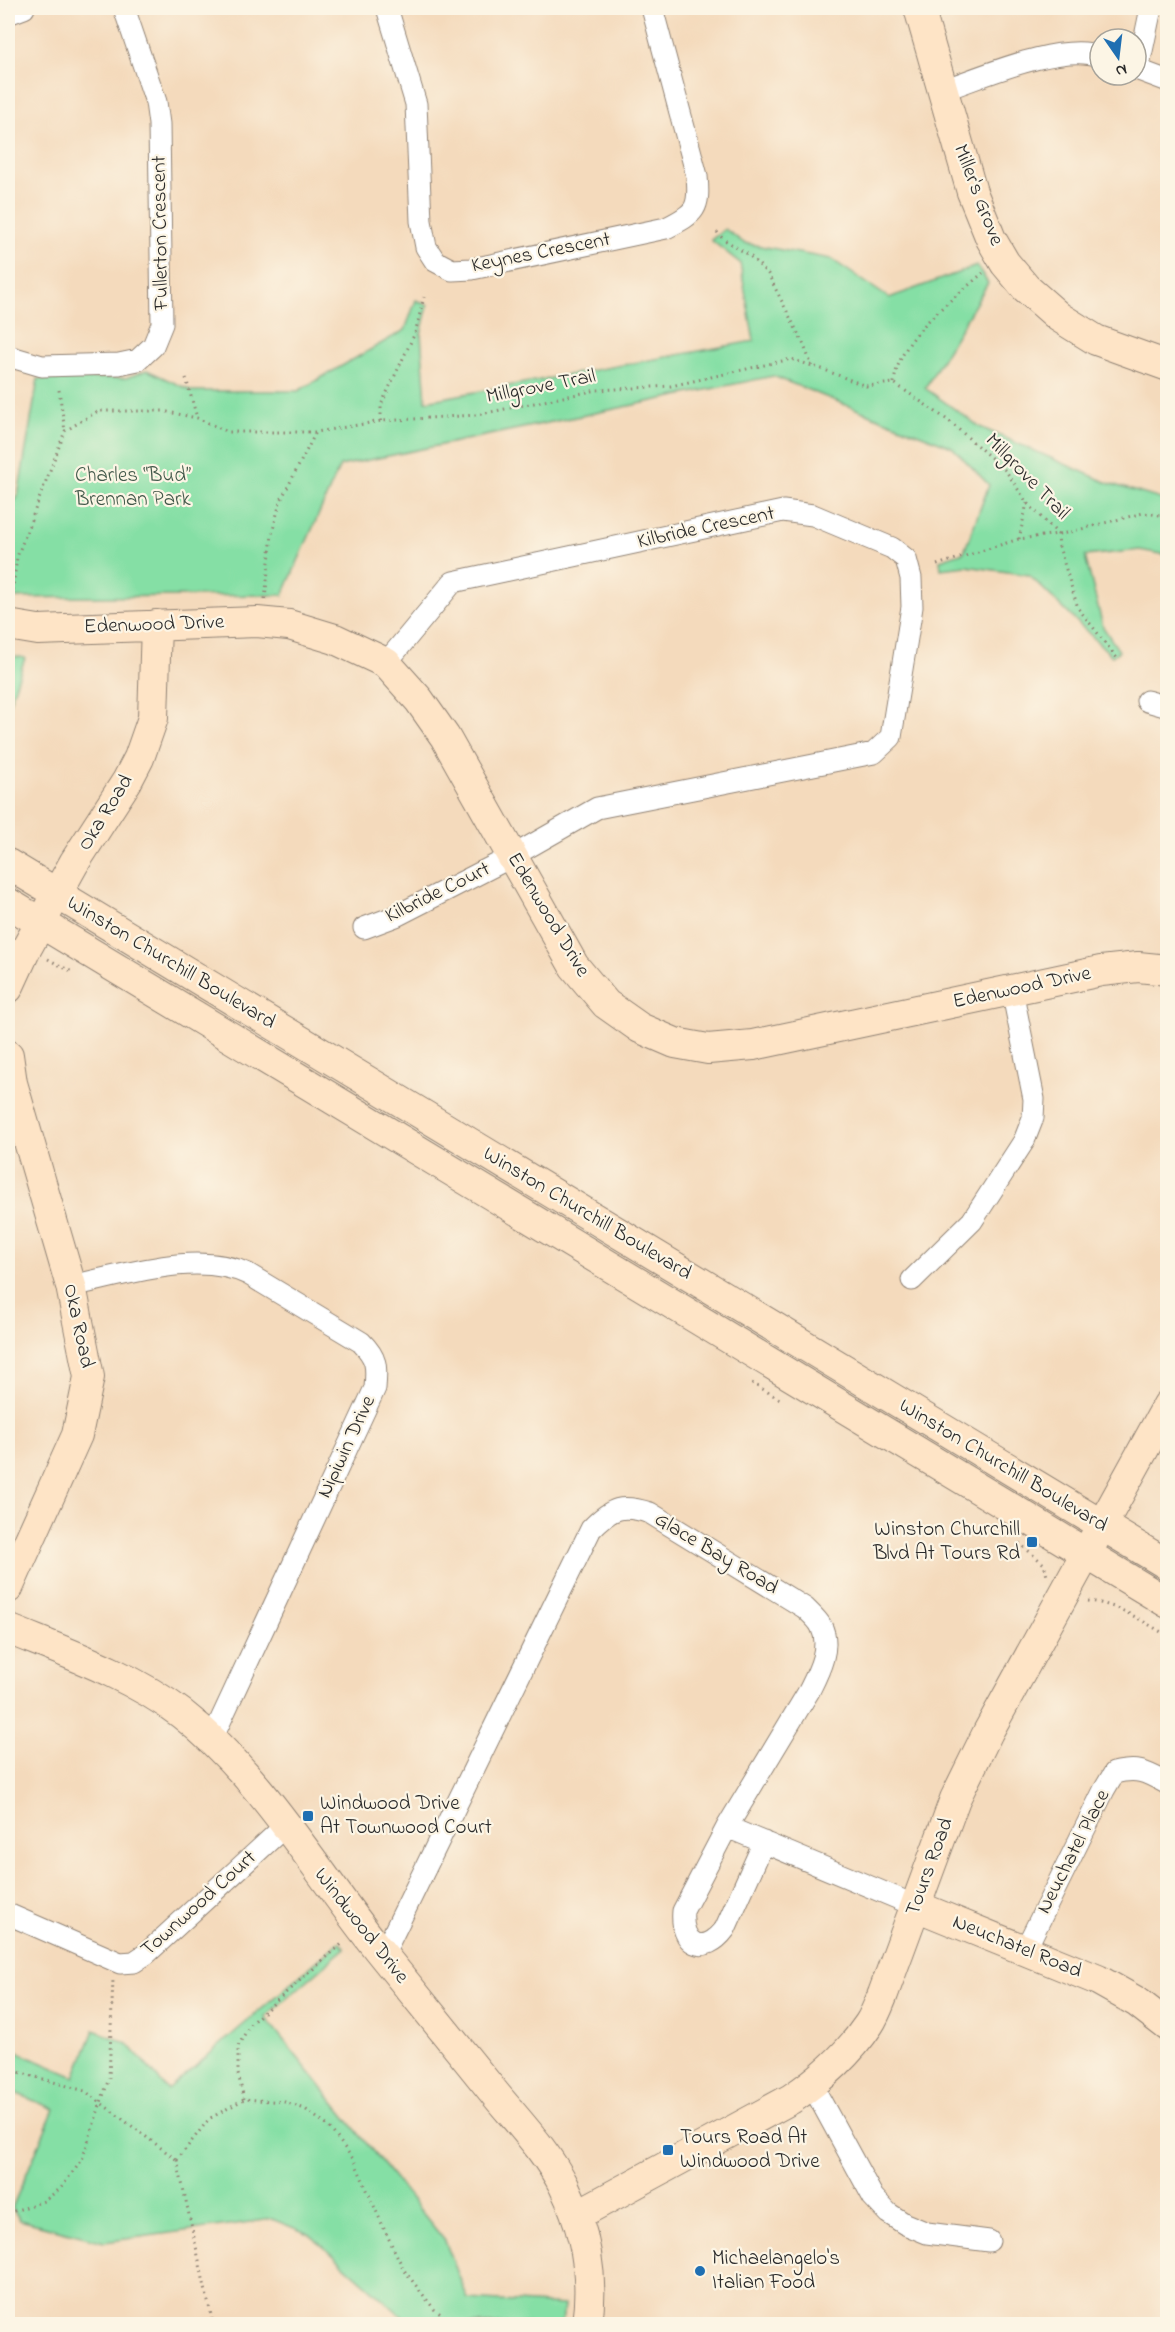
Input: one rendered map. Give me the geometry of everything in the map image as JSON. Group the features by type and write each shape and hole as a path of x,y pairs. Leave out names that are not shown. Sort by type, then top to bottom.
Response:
{"street":[{"path":"8,14 24,8"},
{"name":"Fullerton Crescent","path":"8,356 42,366 118,364 138,360 153,346 162,324 159,124 156,102 124,8"},
{"name":"Keynes Crescent","path":"387,8 416,104 420,221 426,247 435,261 452,270 472,269 666,228 687,218 699,199 697,176 652,8"},
{"name":"Miller's Grove","path":"919,8 972,192 991,239 1005,262 1026,288 1059,317 1096,340 1167,366"},
{"path":"1147,27 1151,8"},
{"path":"943,90 1036,59 1066,52 1088,55"},
{"path":"1148,73 1167,81"},
{"name":"Kilbride Crescent","path":"386,663 453,582 783,511 813,515 892,548 906,559 912,607 891,737 874,753 597,808 512,856"},
{"name":"Edenwood Drive","path":"8,625 38,630 156,624 257,622 289,625 334,639 386,663 419,700 445,737 574,966 606,1004 640,1028 675,1043 708,1049 753,1045 1101,971 1138,967 1167,970"},
{"name":"Oka Road","path":"8,988 57,894 139,758 153,718 156,624"},
{"name":"Kilbride Court","path":"364,928 396,916 512,856"},
{"name":"Winston Churchill Boulevard","path":"8,864 1167,1565"},
{"name":"Winston Churchill Boulevard","path":"8,903 1167,1603"},
{"path":"912,1280 972,1221 1024,1141 1033,1118 1034,1099 1012,990"},
{"name":"Oka Road","path":"8,1055 12,1083 71,1286 89,1377 77,1435 8,1588"},
{"name":"Nipiwin Drive","path":"71,1286 180,1264 208,1263 232,1267 248,1274 361,1342 373,1354 376,1370 375,1388 212,1739"},
{"name":"Tours Road","path":"577,2215 782,2104 812,2085 846,2052 870,2023 883,1994 955,1799 988,1732 1167,1405"},
{"name":"Glace Bay Road","path":"383,1955 591,1529 605,1515 629,1506 650,1513 805,1608 822,1627 825,1649 819,1671 727,1827 683,1911 681,1925 687,1938 696,1944 707,1944 718,1939 725,1929 764,1842"},
{"name":"Windwood Drive","path":"8,1629 139,1686 180,1713 212,1739 253,1785 360,1927 549,2161 577,2215 587,2256 590,2292 587,2325"},
{"name":"Neuchatel Place","path":"1025,1950 1114,1773 1131,1769 1146,1772 1167,1784"},
{"name":"Townwood Court","path":"8,1914 120,1963 134,1962 146,1954 285,1826"},
{"name":"Neuchatel Road","path":"727,1827 1098,1980 1137,2002 1167,2026"},
{"path":"812,2085 873,2196 888,2213 905,2224 927,2233 990,2241"}],"path":[{"path":"717,232 723,239 749,255 768,273 812,366"},
{"path":"894,383 896,367 922,326 984,272"},
{"path":"381,421 381,405 415,333 424,297"},
{"name":"Millgrove Trail","path":"65,431 98,411 156,411 197,418 228,432 316,432 381,421 476,415 597,390 671,386 790,359 866,386 894,383 949,422 1006,471 1027,503 1058,534 1143,513 1167,516"},
{"path":"186,378 197,418"},
{"path":"8,625 17,557 65,431 58,390"},
{"path":"265,599 272,534 280,502 316,432"},
{"path":"1019,539 1027,503"},
{"path":"937,565 1019,539 1058,534 1059,547 1078,608 1117,658"},
{"path":"1083,1600 1106,1602 1167,1636"},
{"path":"244,2099 238,2074 238,2046 251,2023 360,1927"},
{"path":"8,2213 44,2201 61,2188 82,2160 108,2078 113,1960"},
{"path":"8,2069 85,2091 177,2160 213,2325"},
{"path":"177,2160 209,2119 244,2099 285,2102 305,2109 328,2126 354,2160 404,2270 434,2309 454,2325"}],"green space":[{"name":"Charles “Bud” Brennan Park","path":"725,229 744,243 831,259 889,298 977,266 988,283 925,388 980,427 1108,483 1167,501 1167,555 1140,550 1085,556 1103,627 1119,651 1112,656 1029,575 966,566 941,569 940,560 964,552 989,485 952,447 773,376 340,466 283,595 8,598 8,512 18,496 38,379 126,378 147,370 192,391 298,391 405,330 416,300 428,305 421,334 426,401 754,341 740,263 711,240"},
{"path":"8,655 25,658 8,707"},
{"path":"339,1942 345,1948 265,2017 445,2241 468,2299 564,2305 562,2324 411,2324 309,2234 272,2219 104,2242 20,2220 12,2208 54,2109 8,2090 8,2048 75,2077 94,2030 128,2044 168,2090"}],"place":[{"name":"Winston Churchill Blvd At Tours Rd","path":"1032,1542"},
{"name":"Windwood Drive At Townwood Court","path":"308,1816"},
{"name":"Tours Road At Windwood Drive","path":"668,2150"},
{"name":"Michaelangelo's Italian Food","path":"700,2271"}]}
